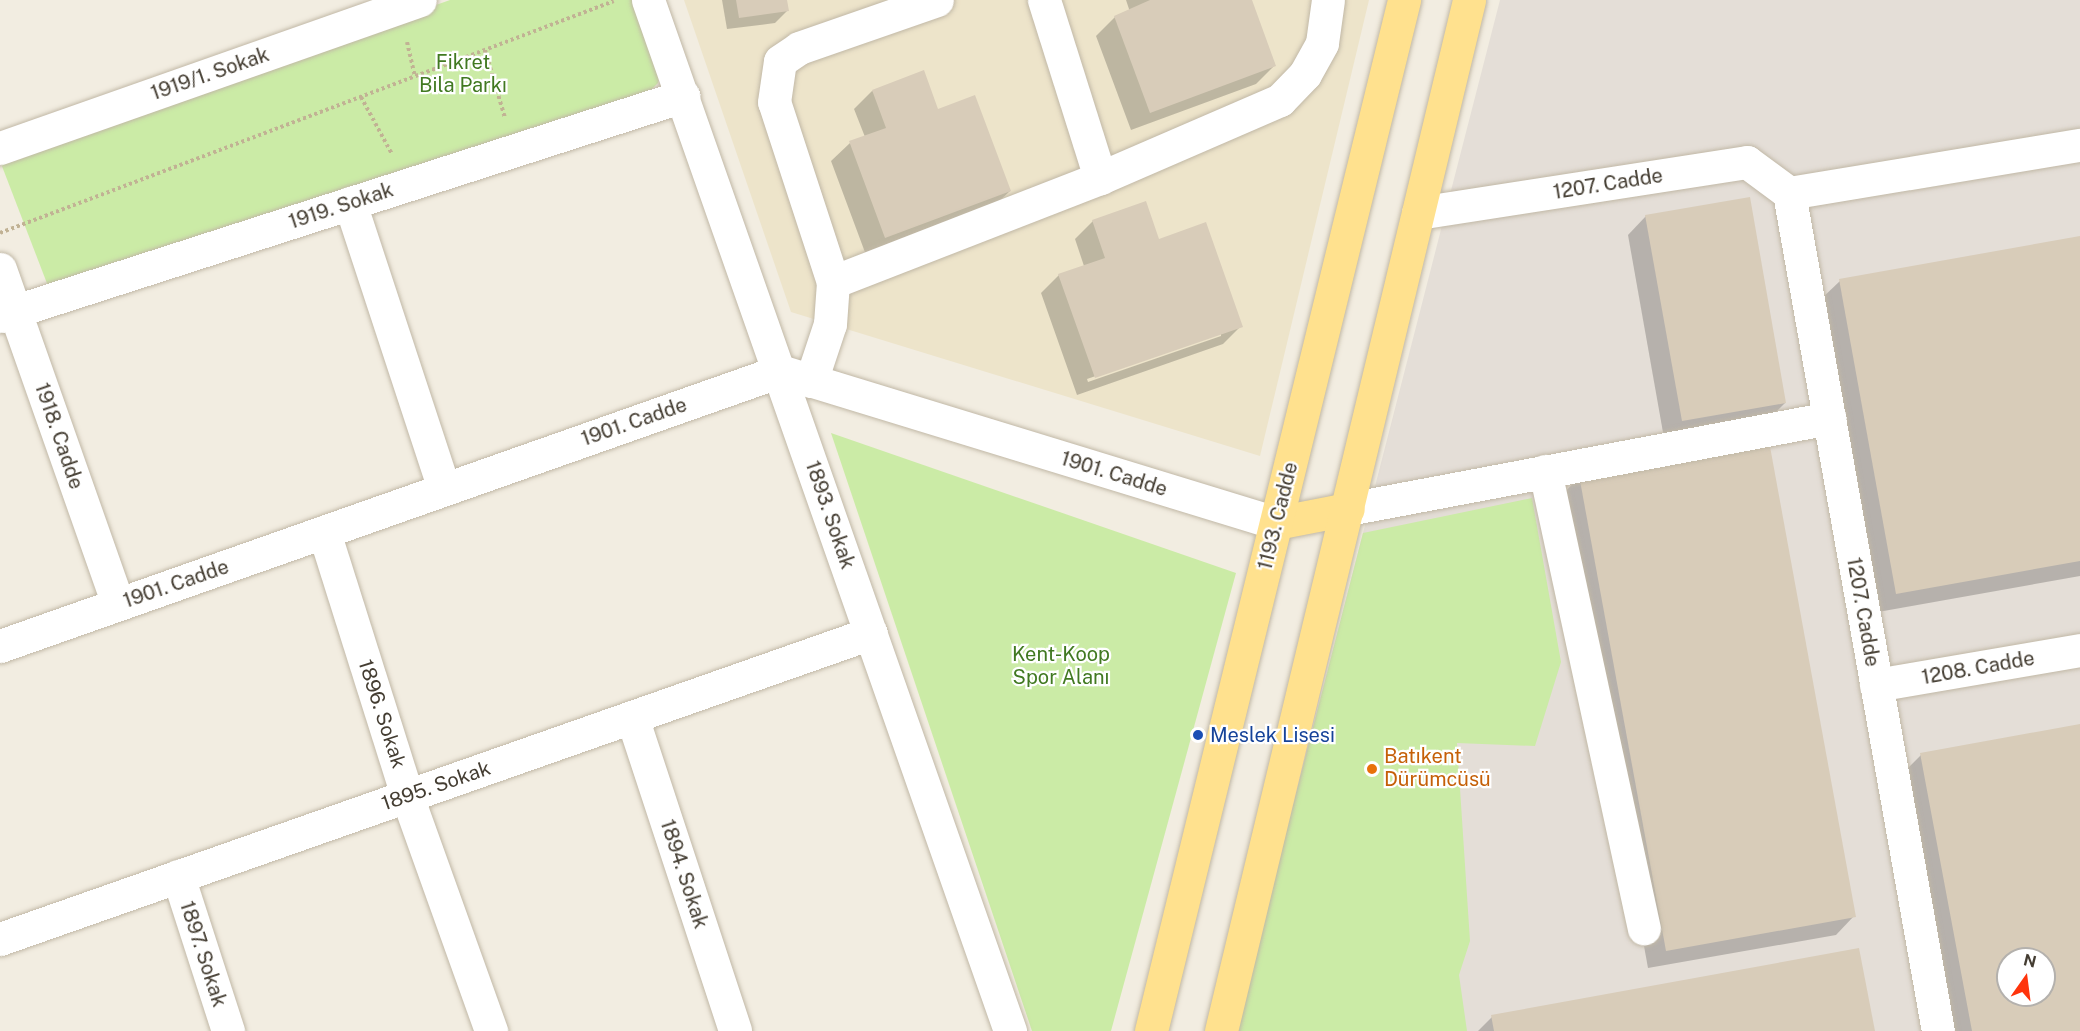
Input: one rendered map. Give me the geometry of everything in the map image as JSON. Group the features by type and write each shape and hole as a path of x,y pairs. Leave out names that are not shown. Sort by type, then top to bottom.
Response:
{"main road":[{"name":"1193. Cadde","path":"1151,1031 1404,0"},
{"path":"1221,1031 1469,0"},
{"path":"1276,523 1348,509"}],"street":[{"name":"1893. Sokak","path":"648,0 1010,1031"},
{"path":"811,381 830,324 833,282 774,102 780,61 799,48 937,0"},
{"path":"1044,0 1100,178"},
{"path":"833,282 1100,178 1280,100 1305,74 1322,43 1328,0"},
{"name":"1919/1. Sokak","path":"0,148 406,2"},
{"name":"1919. Sokak","path":"8,314 682,96"},
{"path":"1788,194 2080,145"},
{"name":"1207. Cadde","path":"1418,213 1747,162 1788,194 1938,1031"},
{"path":"350,203 444,489"},
{"name":"1918. Cadde","path":"0,269 8,314 118,604"},
{"name":"1901. Cadde","path":"0,646 780,371 1276,523"},
{"path":"1348,509 1829,418"},
{"path":"1545,471 1644,928"},
{"name":"1896. Sokak","path":"324,532 407,796 491,1031"},
{"name":"1895. Sokak","path":"0,939 871,633"},
{"name":"1208. Cadde","path":"1876,686 2080,650"},
{"name":"1894. Sokak","path":"632,717 735,1031"},
{"name":"1897. Sokak","path":"178,876 228,1031"}],"path":[{"path":"0,232 617,0"},
{"path":"485,50 515,150"},
{"path":"362,97 408,184"}],"shaded area":[{"path":"684,0 1369,0 1260,456 791,312"},
{"path":"1500,0 2080,0 2080,1031 1235,1031"}],"green space":[{"name":"Fikret Bila Parkı","path":"450,0 635,0 660,72 658,83 649,92 48,286 0,161"},
{"name":"Kent-Koop Spor Alanı","path":"831,433 1236,573 1111,1031 1032,1031"},
{"path":"1532,498 1561,662 1535,746 1457,743 1470,941 1459,975 1467,1031 1235,1031 1363,533"}],"building":[{"path":"736,0 787,0 789,11 739,18"},
{"path":"1150,0 1252,0 1276,66 1150,113 1114,16"},
{"path":"924,70 938,109 975,95 1011,191 885,238 849,141 886,128 872,90"},
{"path":"1750,197 1786,403 1682,421 1645,215"},
{"path":"1146,201 1159,239 1206,222 1243,327 1095,378 1058,274 1105,258 1092,220"},
{"path":"2080,236 2080,561 1896,594 1839,279"},
{"path":"1769,441 1856,917 1666,951 1579,475"},
{"path":"2080,724 2080,1031 1972,1031 1920,753"},
{"path":"1859,948 1875,1031 1494,1031 1491,1015"}],"place":[{"name":"Meslek Lisesi","path":"1198,735"},
{"name":"Batıkent Dürümcüsü","path":"1372,769"}]}
